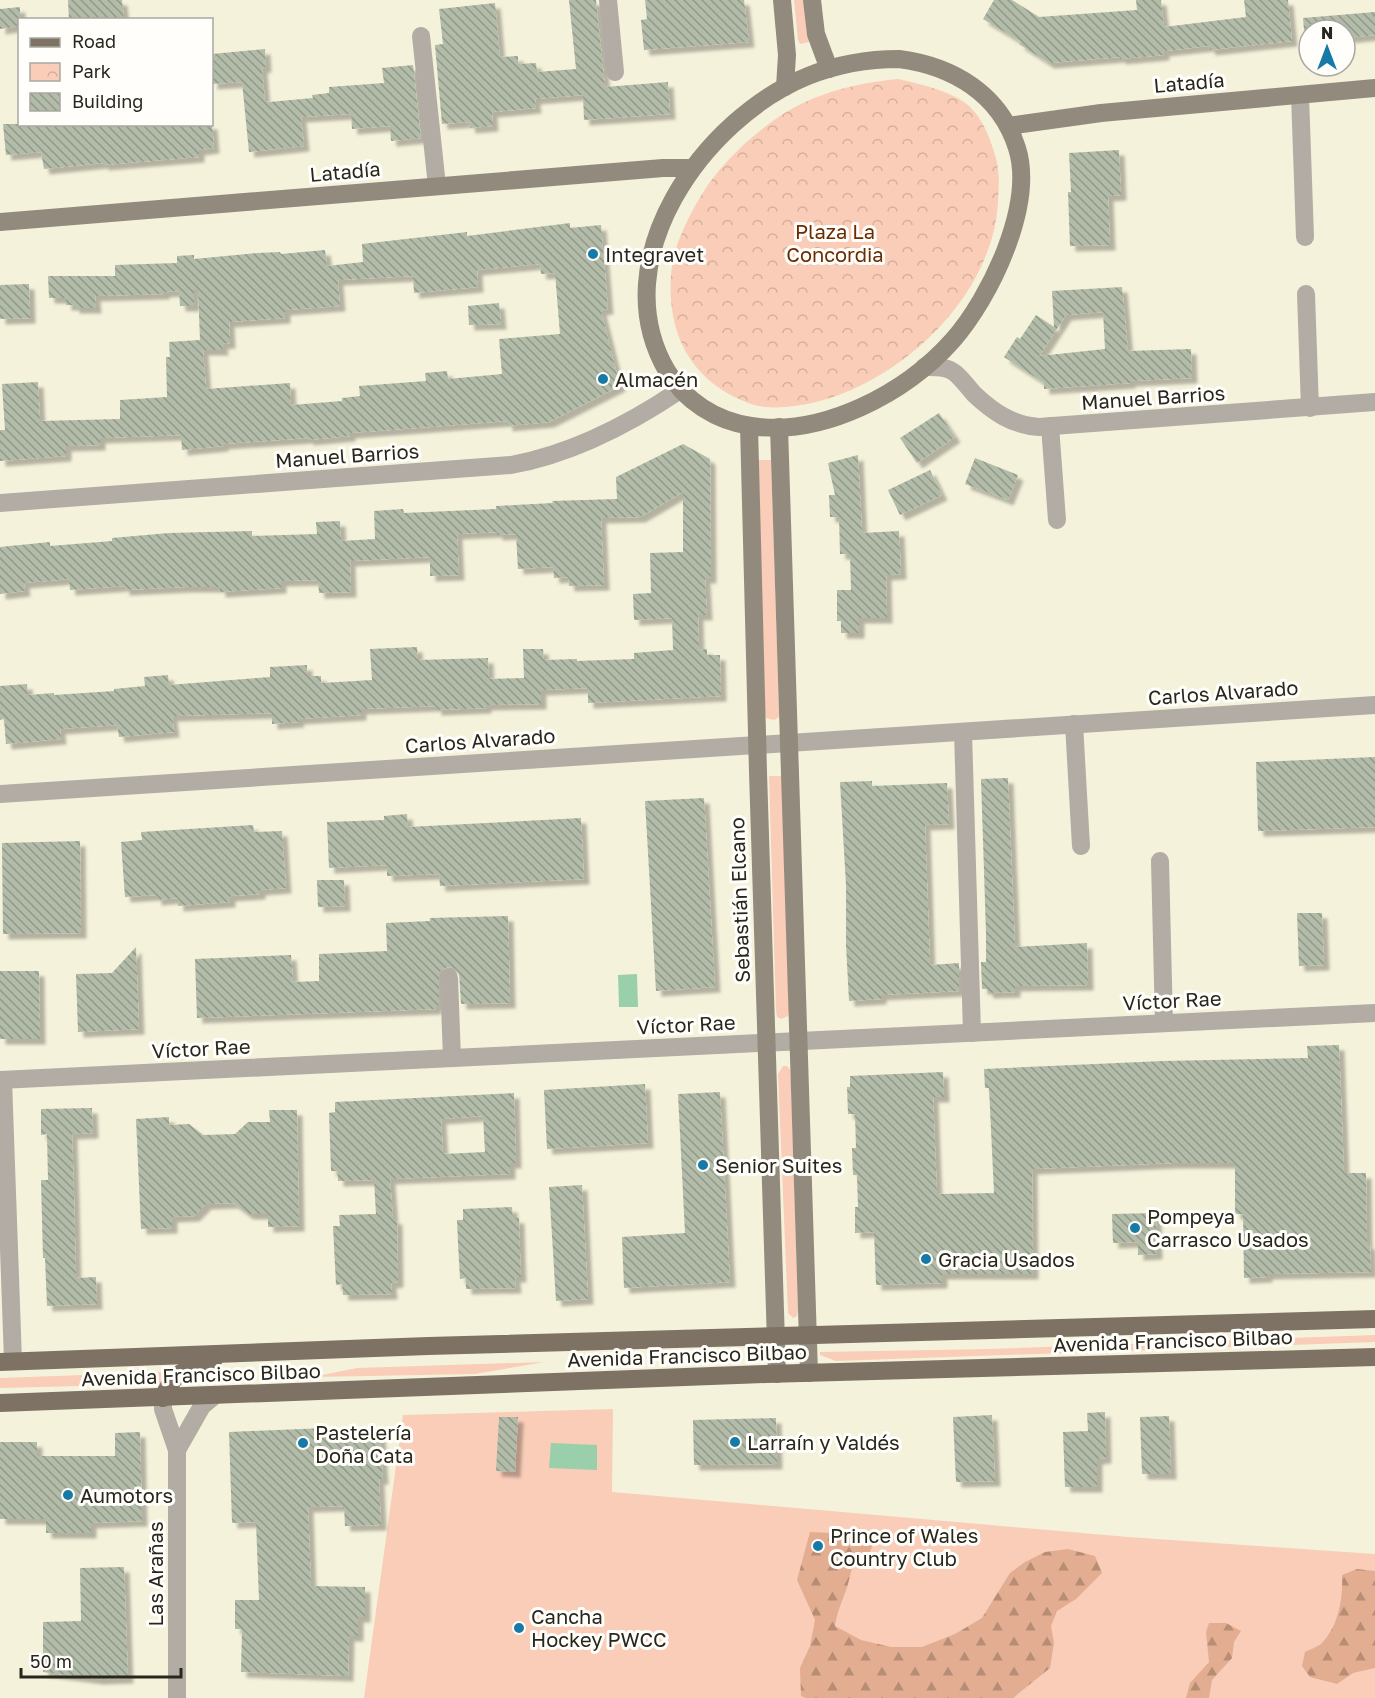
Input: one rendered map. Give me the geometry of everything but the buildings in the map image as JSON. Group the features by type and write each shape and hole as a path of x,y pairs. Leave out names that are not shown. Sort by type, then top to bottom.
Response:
{"main road":[{"name":"Avenida Francisco Bilbao","path":"6,1362 776,1336 1375,1319"},
{"path":"163,1398 169,1383 177,1376 229,1354"},
{"name":"Avenida Francisco Bilbao","path":"0,1403 777,1374 1375,1357"}],"street":[{"path":"608,0 615,72"},
{"path":"782,0 787,55 785,87"},
{"path":"812,0 816,34 829,69"},
{"path":"421,36 437,186"},
{"path":"882,59 916,62 958,76 980,92 996,108 1008,126 1018,150 1020,178 1017,209 1011,233 988,289 978,307 955,338 924,367 887,393 850,412 817,423 779,427 750,426 717,416 690,399 680,390 663,365 648,323 646,292 648,273 661,227 672,201 693,168 733,125 785,87 829,69 882,59"},
{"name":"Latadía","path":"1008,126 1101,113 1375,88"},
{"path":"1300,94 1305,237"},
{"name":"Latadía","path":"0,222 663,168 693,168"},
{"path":"1306,294 1310,408"},
{"path":"924,367 940,367 954,372 952,357 955,338"},
{"name":"Manuel Barrios","path":"954,372 999,415 1017,424 1028,426 1375,402"},
{"name":"Manuel Barrios","path":"0,503 511,465 559,453 585,443 680,390"},
{"name":"Sebastián Elcano","path":"750,426 757,745 777,1374"},
{"path":"1050,426 1057,520"},
{"path":"779,427 809,1373"},
{"name":"Carlos Alvarado","path":"0,794 1375,705"},
{"path":"1074,724 1081,846"},
{"path":"963,732 972,1033"},
{"path":"1160,861 1164,1023"},
{"path":"449,978 452,1058"},
{"name":"Víctor Rae","path":"2,1080 1375,1013"},
{"path":"2,1080 6,1362"},
{"name":"Las Arañas","path":"177,1450 202,1406 214,1396"},
{"name":"Las Arañas","path":"163,1398 164,1409 177,1450 177,1698"}],"green space":[{"path":"794,0 807,0 811,37 809,42 800,44 798,40"},
{"name":"Plaza La Concordia","path":"898,79 954,96 969,106 988,135 998,167 998,201 993,236 980,269 961,301 937,330 909,355 878,376 845,392 812,403 789,407 758,406 729,394 711,382 685,351 672,311 672,266 682,231 695,206 714,177 732,156 762,129 787,112 816,97 848,87"},
{"path":"758,460 771,460 779,711 779,717 774,720 766,718 764,706"},
{"path":"769,776 782,776 789,1010 788,1016 781,1019 777,1017 776,1011"},
{"path":"783,1066 787,1066 790,1070 791,1081 798,1310 797,1316 793,1318 788,1313 778,1074"},
{"path":"1375,1335 1375,1342 836,1361 820,1355 820,1352 990,1349"},
{"path":"544,1362 475,1374 312,1377 357,1368"},
{"path":"169,1372 160,1384 0,1388 0,1378"},
{"name":"Prince of Wales Country Club","path":"613,1409 612,1492 1128,1537 1375,1554 1375,1698 364,1698 403,1415"},
{"path":"810,1532 877,1535 869,1554 858,1560 853,1567 835,1626 861,1640 891,1647 922,1647 955,1634 982,1618 1010,1573 1045,1552 1068,1549 1095,1556 1102,1573 1076,1599 1057,1611 1051,1626 1054,1643 1050,1668 1013,1698 806,1698 801,1696 800,1668 810,1646 815,1620 797,1580"},
{"path":"1357,1569 1375,1571 1375,1668 1353,1673 1337,1684 1310,1677 1302,1666 1305,1652 1320,1644 1328,1636 1339,1611 1342,1575"},
{"path":"1209,1623 1226,1623 1241,1631 1234,1642 1232,1658 1212,1680 1209,1698 1186,1698 1190,1683 1209,1662 1206,1632"}],"shaded area":[{"path":"637,974 638,1007 619,1007 618,975"},
{"path":"551,1443 597,1445 597,1470 549,1468"}],"place":[{"name":"Integravet","path":"593,254"},
{"name":"Almacén","path":"603,379"},
{"name":"Senior Suites","path":"703,1165"},
{"name":"Pompeya Carrasco Usados","path":"1135,1228"},
{"name":"Gracia Usados","path":"926,1259"},
{"name":"Larraín y Valdés","path":"735,1442"},
{"name":"Pastelería Doña Cata","path":"303,1443"},
{"name":"Aumotors","path":"68,1495"},
{"name":"Prince of Wales Country Club","path":"818,1546"},
{"name":"Cancha Hockey PWCC","path":"519,1628"}]}
